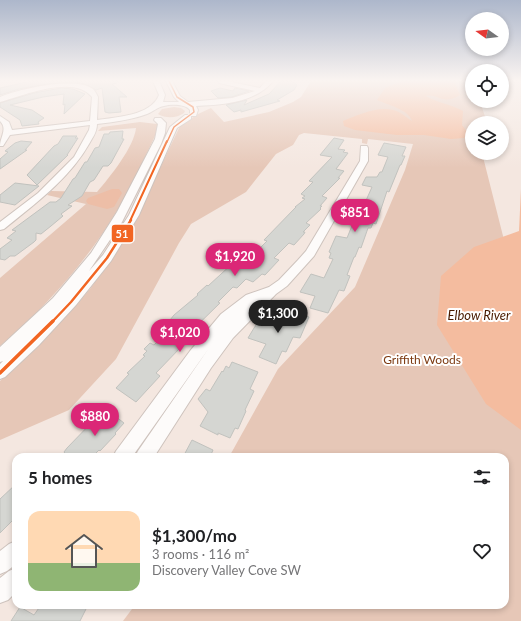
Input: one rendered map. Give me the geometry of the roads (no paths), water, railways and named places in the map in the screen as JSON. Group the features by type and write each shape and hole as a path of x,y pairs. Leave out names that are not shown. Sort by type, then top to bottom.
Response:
{"street":[{"path":"0,227 41,195 60,177 85,146 94,125 93,110"},
{"path":"94,125 132,116 148,110"},
{"path":"0,356 50,309 80,274 106,240 130,198 158,140 163,126 162,123 152,120 149,115 151,110"},
{"path":"0,373 34,341 71,302 107,258 134,214 168,143 174,127 190,116 193,110"},
{"path":"0,118 7,124 5,138 94,125 152,120 174,121 204,110"},
{"path":"147,453 224,340 273,290 294,272 310,253 364,160 364,148"},
{"path":"125,453 195,355 226,318 250,298 273,290"},
{"path":"0,564 12,554"},
{"path":"0,592 12,582"}],"water":[{"path":"374,110 391,110 401,113 412,121 402,110 461,110 463,111 462,125 465,129 465,137 451,139 424,135 397,135 355,130 344,126 343,121"},
{"name":"Elbow River","path":"521,189 521,430 486,404 437,325 441,276 474,247 519,231"}],"park label":[{"name":"Griffith Woods","path":"422,359"}]}
